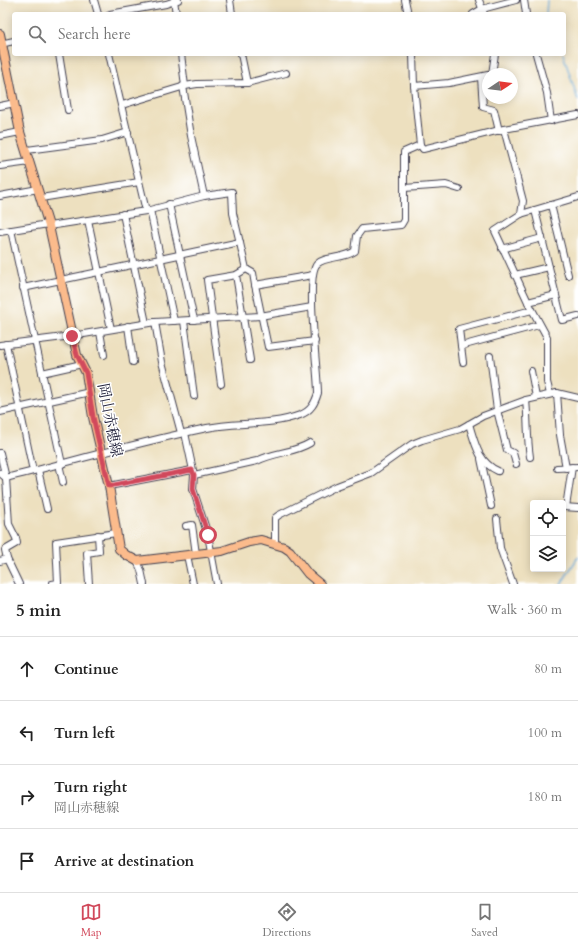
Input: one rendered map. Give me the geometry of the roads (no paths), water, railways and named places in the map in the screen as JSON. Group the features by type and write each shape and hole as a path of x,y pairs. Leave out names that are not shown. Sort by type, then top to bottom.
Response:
{"main road":[{"name":"岡山赤穂線","path":"0,34 20,132 41,198 61,281 72,336 90,392 101,454 109,486 119,549 126,556 136,561"},
{"path":"136,561 211,553 261,540 275,544 290,551 308,574 320,584"}],"street":[{"path":"94,0 97,12"},
{"path":"121,12 166,4 175,0 176,12"},
{"path":"230,0 232,12"},
{"path":"405,0 408,12"},
{"path":"479,0 483,11 516,0"},
{"path":"524,0 526,12"},
{"path":"1,43 12,41"},
{"path":"59,56 68,110"},
{"path":"110,56 174,321"},
{"path":"181,56 191,136 204,196"},
{"path":"241,56 247,83"},
{"path":"413,56 414,86 420,145 423,149 502,130 578,115"},
{"path":"493,68 495,56"},
{"path":"537,56 547,93 551,121"},
{"path":"122,105 184,86 197,84 247,83 286,74"},
{"path":"414,86 450,83 481,77 483,107 494,110 502,130 522,201 521,214"},
{"path":"0,106 14,104"},
{"path":"0,136 20,132"},
{"path":"26,150 102,140 128,132"},
{"path":"6,478 183,433 227,424 278,421 301,415 310,409 315,404 318,393 312,307 314,267 319,262 349,255 354,251 357,236 362,229 401,225 404,220 404,152 420,145"},
{"path":"0,166 30,162"},
{"path":"41,198 139,182"},
{"path":"404,188 446,184 460,189"},
{"path":"0,196 38,189"},
{"path":"0,232 148,210 204,196 232,192 233,213 246,268 253,273 260,316 268,347 315,340"},
{"path":"550,394 547,382 547,337 539,325 502,249 495,231 521,214 578,197"},
{"path":"169,204 194,320"},
{"path":"551,205 568,275"},
{"path":"535,210 562,320 578,316"},
{"path":"123,214 146,323"},
{"path":"88,220 111,330"},
{"path":"11,230 64,482"},
{"path":"502,249 542,238"},
{"path":"23,288 240,242"},
{"path":"515,276 549,267"},
{"path":"221,384 207,280 236,275 246,268"},
{"path":"255,285 313,274"},
{"path":"236,275 250,360"},
{"path":"528,302 556,295"},
{"path":"47,509 35,471 3,344 100,332 146,323 260,316 312,307"},
{"path":"463,362 459,330 532,310"},
{"path":"184,321 194,396"},
{"path":"155,322 162,362 191,456 193,489 208,535 218,584"},
{"path":"461,346 539,325"},
{"path":"128,326 133,362"},
{"path":"100,332 104,355"},
{"path":"490,356 497,410 506,450 513,453 516,464"},
{"path":"42,373 82,364"},
{"path":"531,372 536,397"},
{"path":"0,412 90,392"},
{"path":"557,393 560,436 572,467 566,501"},
{"path":"275,544 275,518 279,514 336,486 371,474 412,444 460,429 497,410 536,397 557,393 578,398"},
{"path":"526,400 528,423 527,434 530,457"},
{"path":"469,424 481,459 491,506"},
{"path":"109,486 258,461 267,456 301,449 310,443"},
{"path":"0,453 6,478 9,524 17,543 5,550 7,559 19,584"},
{"path":"481,459 490,467 498,471"},
{"path":"557,468 572,467"},
{"path":"0,473 6,478"},
{"path":"566,507 578,508"},
{"path":"497,519 500,548 512,584"},
{"path":"186,526 192,525 196,554"},
{"path":"57,584 56,542 116,533"},
{"path":"89,584 87,553 99,551 98,536"},
{"path":"187,555 193,584"},
{"path":"0,561 7,559"},
{"path":"136,561 141,570 144,584"}],"waterway":[{"path":"546,12 547,0"},
{"path":"564,56 578,100"},
{"path":"561,584 578,557"}]}
